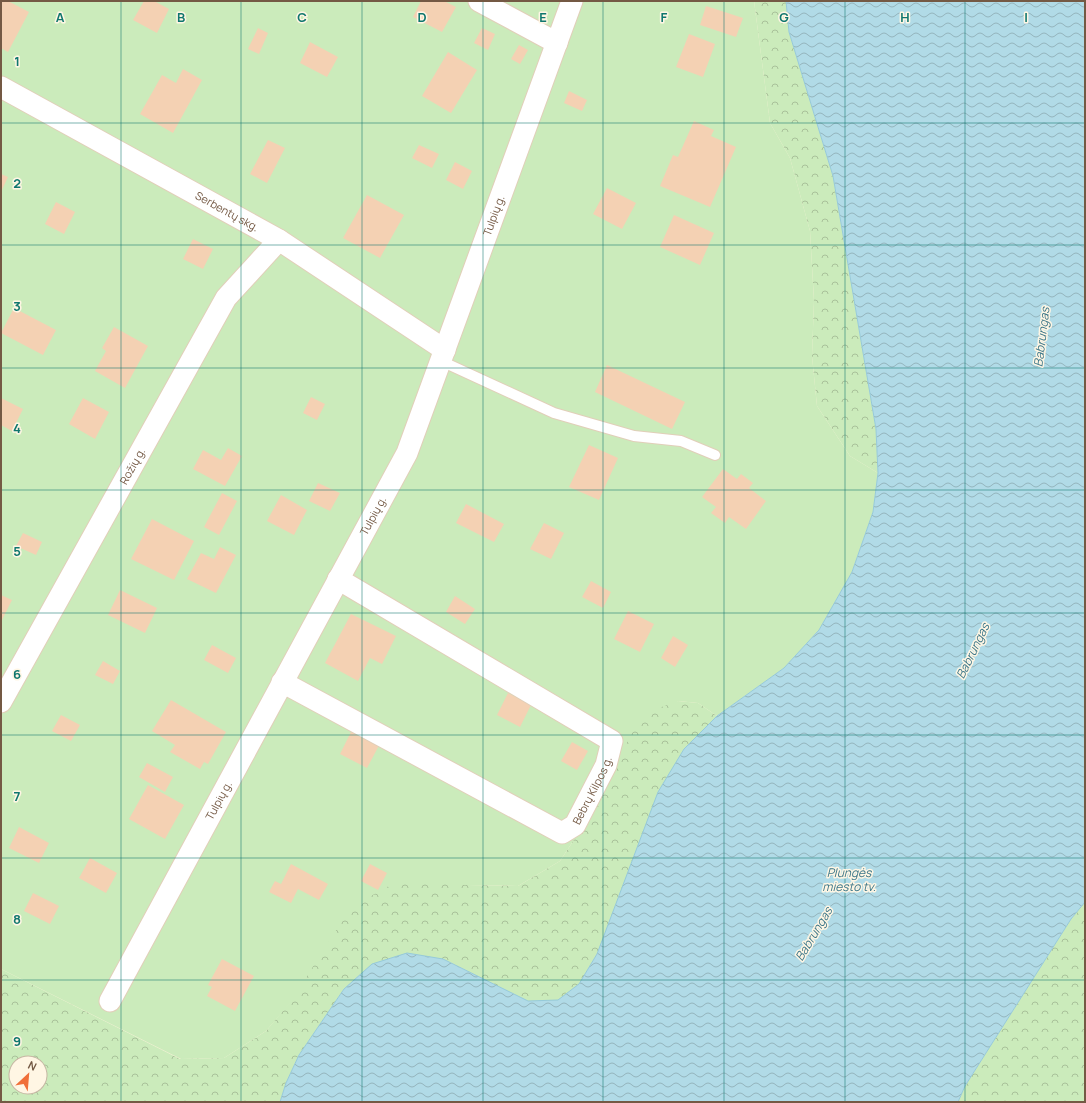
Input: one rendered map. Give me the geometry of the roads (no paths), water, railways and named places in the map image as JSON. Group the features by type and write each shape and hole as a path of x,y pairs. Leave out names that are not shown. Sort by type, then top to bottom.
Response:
{"street":[{"path":"479,1 557,43"},
{"name":"Tulpių g.","path":"110,1001 407,453 572,1"},
{"name":"Serbentų skg.","path":"1,87 279,240 443,355"},
{"name":"Rožių g.","path":"1,702 226,298 279,240"},
{"name":"Bebrų Kilpos g.","path":"282,682 562,833 575,825 606,765 612,741 338,579"}],"lane":[{"path":"443,355 554,413 634,436 681,440 715,455"}],"water":[{"name":"Plungės miesto tv.","path":"786,1 1085,1 1085,902 1071,919 965,1086 958,1102 280,1102 286,1083 299,1055 344,989 372,964 407,953 443,959 528,1001 558,1000 579,984 597,954 658,792 684,749 717,716 784,668 819,630 852,572 873,512 878,473 876,429 833,176 789,32"}],"water label":[{"name":"Babrungas","path":"1042,337"},
{"name":"Babrungas","path":"973,651"},
{"name":"Babrungas","path":"814,934"}]}
